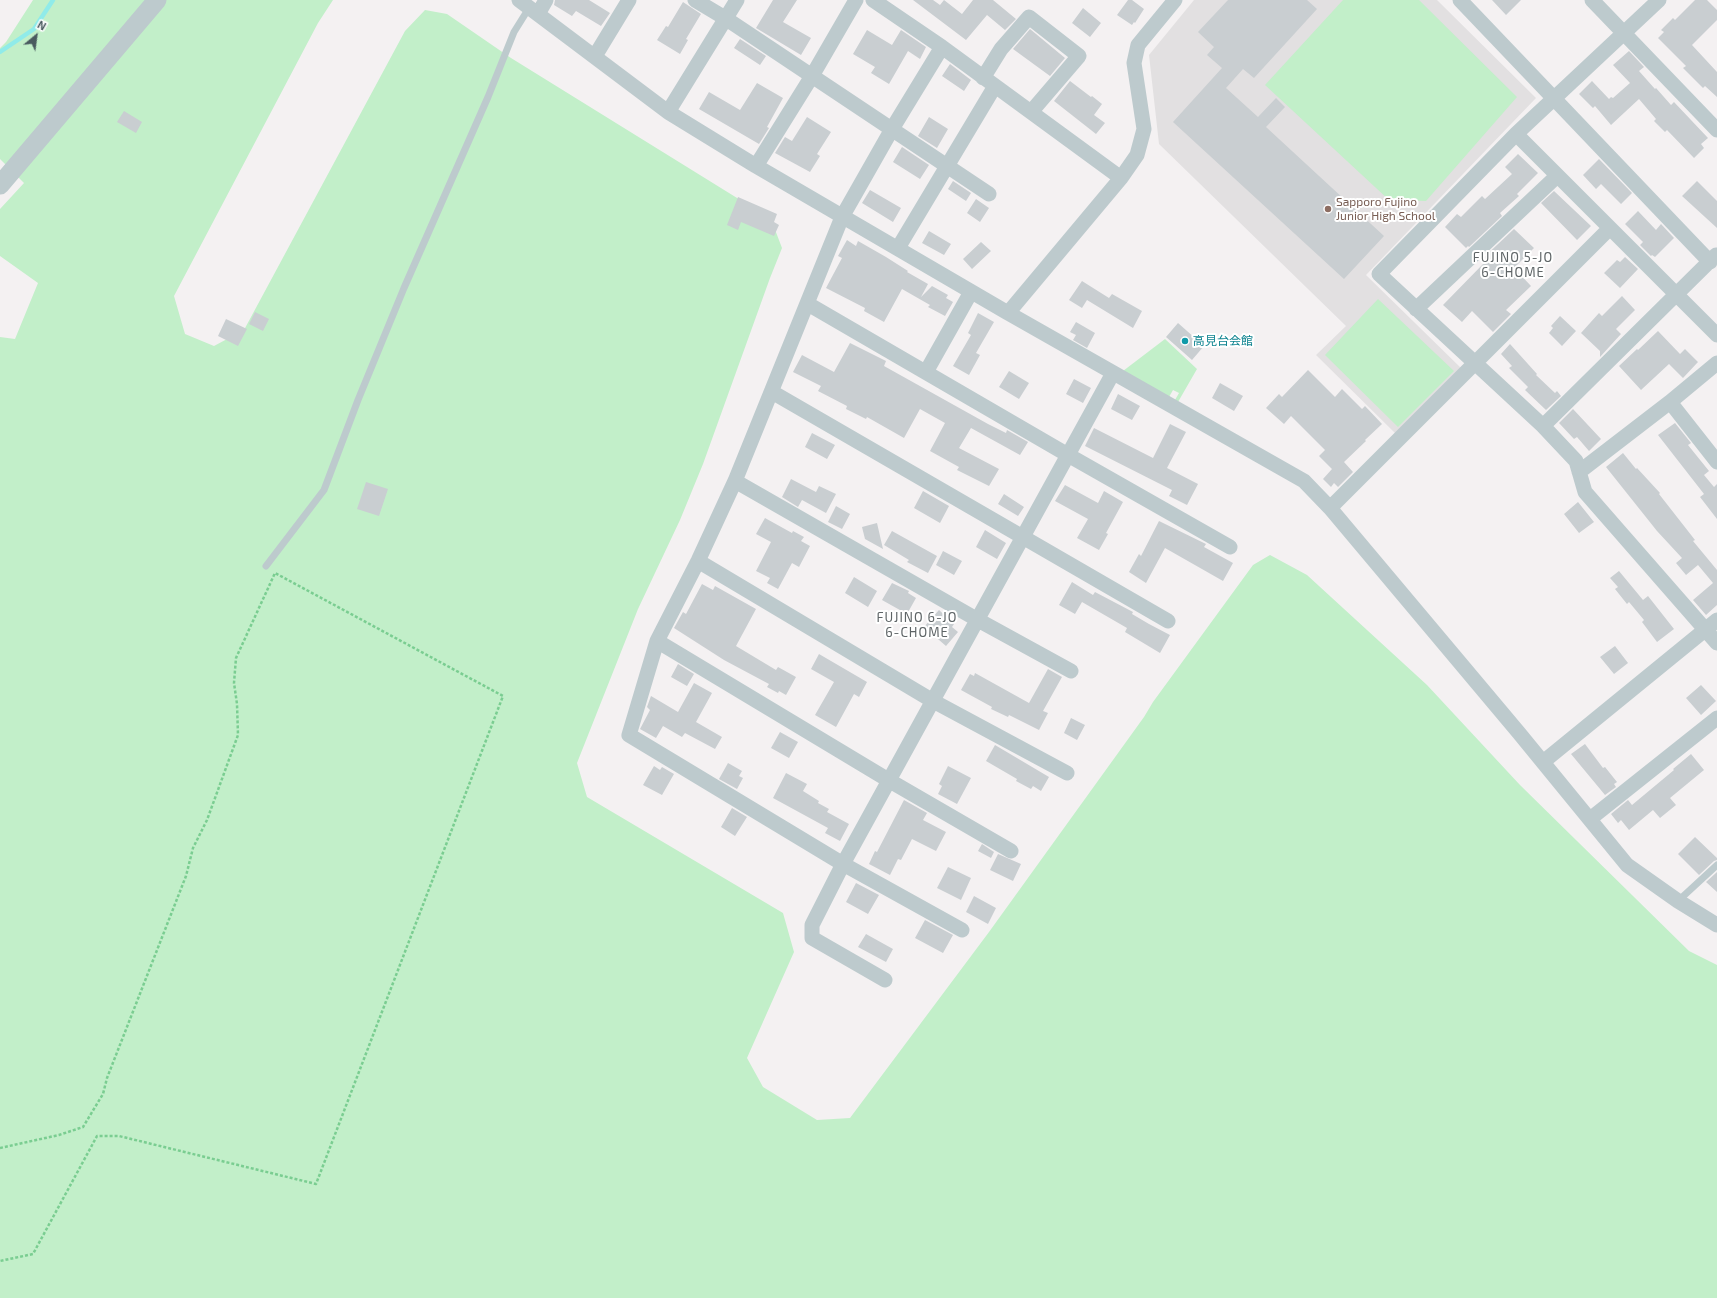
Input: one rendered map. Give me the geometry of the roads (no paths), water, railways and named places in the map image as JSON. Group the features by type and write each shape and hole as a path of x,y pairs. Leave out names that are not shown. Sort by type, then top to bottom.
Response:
{"street":[{"path":"0,185 158,0"},
{"path":"529,7 546,0"},
{"path":"595,56 629,0"},
{"path":"695,0 725,18 989,194"},
{"path":"668,112 737,0"},
{"path":"756,166 812,76 856,0"},
{"path":"873,0 942,48 1121,178"},
{"path":"1008,313 1121,178 1137,155 1144,129 1134,62 1138,45 1175,0"},
{"path":"1460,0 1713,258 1543,426"},
{"path":"1592,0 1717,130"},
{"path":"1659,0 1516,134 1379,274 1543,426 1576,461 1585,492 1717,643"},
{"path":"529,7 668,112 756,166 971,292 1304,481 1330,508 1628,865 1678,901 1717,925"},
{"path":"898,248 947,165 989,82 1001,49 1029,16 1079,56 1031,112"},
{"path":"942,48 892,129 842,217 735,481 698,561 657,641 629,735 843,864 962,930"},
{"path":"1516,134 1609,229 1677,294 1717,335"},
{"path":"1416,309 1557,176"},
{"path":"1330,508 1476,364 1609,229"},
{"path":"926,372 971,292"},
{"path":"808,304 1230,547"},
{"path":"1579,472 1670,402 1717,363"},
{"path":"885,980 812,938 812,925 843,864 890,781 1112,373"},
{"path":"772,392 1022,538 1168,621"},
{"path":"1670,402 1717,462"},
{"path":"735,481 978,620 1071,671"},
{"path":"698,561 933,701 1067,773"},
{"path":"1543,762 1717,620"},
{"path":"657,641 890,781 1011,851"},
{"path":"1590,819 1717,718"}],"lane":[{"path":"266,566 324,490 358,400 404,288 488,97 514,32 529,7"},
{"path":"1678,901 1717,865"}],"waterway":[{"path":"0,52 34,29 53,0"}],"place":[{"name":"Sapporo Fujino Junior High School","path":"1328,209"},
{"name":"高見台会館","path":"1185,341"}],"district":[{"name":"FUJINO 5-JO 6-CHOME","path":"1513,266"},
{"name":"FUJINO 6-JO 6-CHOME","path":"917,626"}]}
